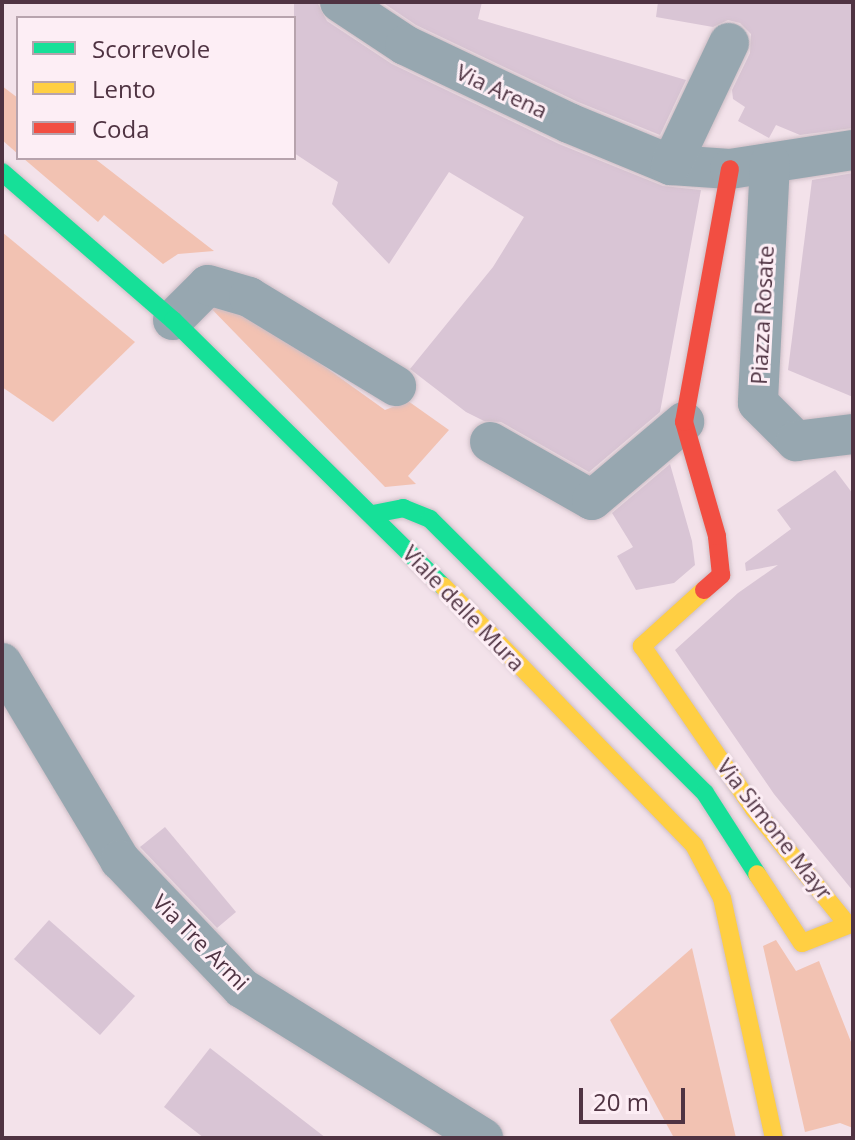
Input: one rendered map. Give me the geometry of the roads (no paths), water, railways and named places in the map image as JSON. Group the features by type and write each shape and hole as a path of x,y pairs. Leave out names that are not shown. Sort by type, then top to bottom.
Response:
{"street":[{"name":"Via Arena","path":"340,2 405,45 569,123 671,165 730,169"},
{"path":"671,165 729,43"},
{"path":"730,169 853,150"},
{"name":"Piazza Rosate","path":"787,161 758,403 796,441 853,434"},
{"name":"Via Simone Mayr","path":"373,514 403,508 430,519 705,793 802,943 850,926 754,809 642,646 721,575 717,536 684,422 730,169"},
{"name":"Viale delle Mura","path":"2,172 173,320 373,514 694,845 722,898 774,1138"},
{"path":"173,320 208,285 249,297 396,386"},
{"path":"490,442 592,500 684,422"},
{"name":"Via Tre Armi","path":"2,663 120,860 242,988 483,1138"}]}
